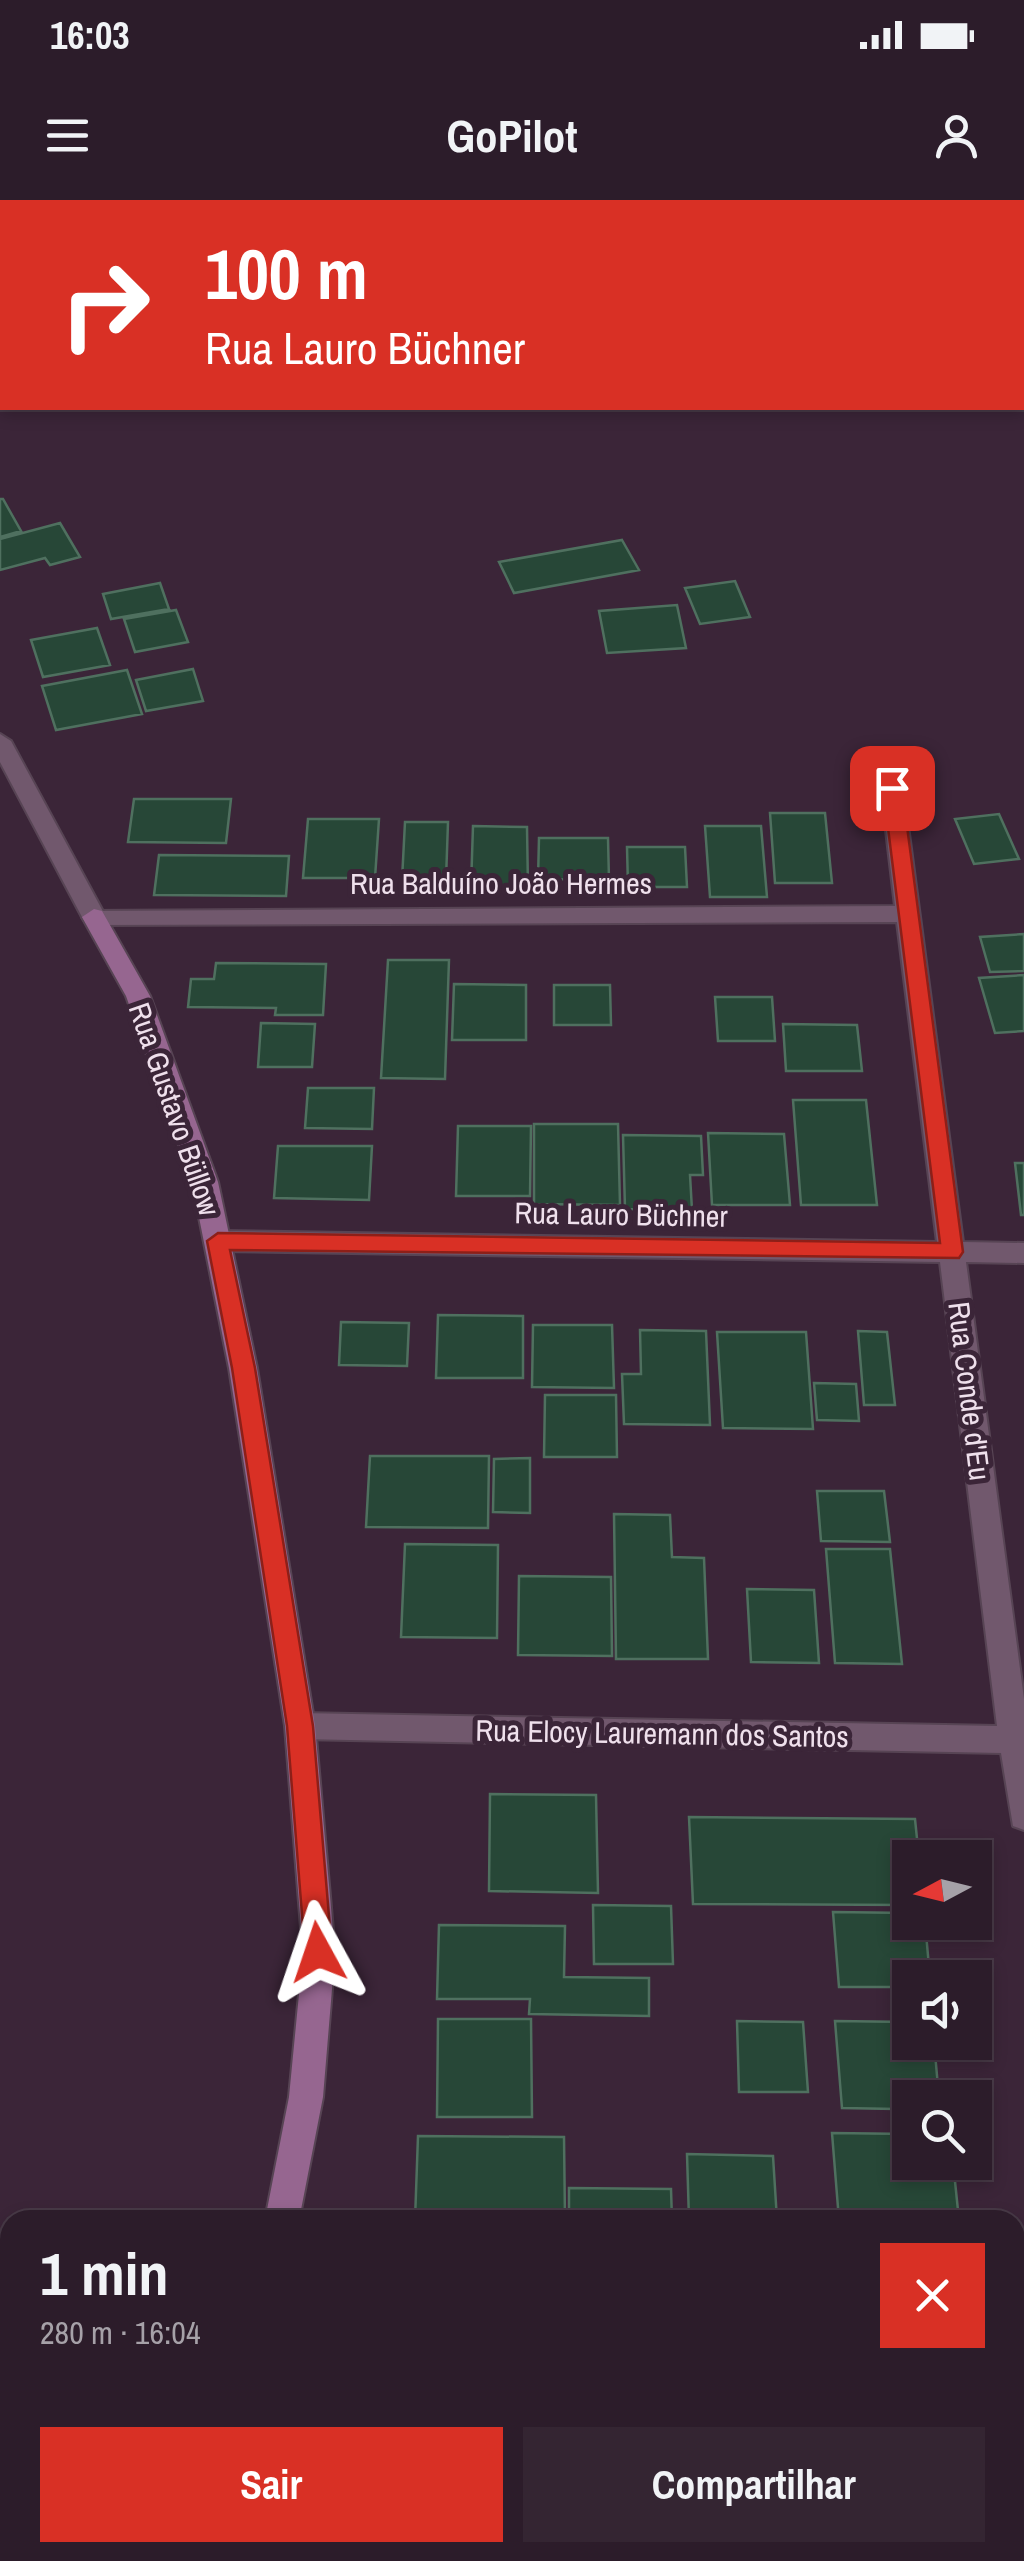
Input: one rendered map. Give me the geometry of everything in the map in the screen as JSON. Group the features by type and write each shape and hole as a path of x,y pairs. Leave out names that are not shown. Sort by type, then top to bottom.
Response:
{"main road":[{"name":"Rua Gustavo Büllow","path":"94,917 138,996 204,1182 243,1368 300,1726 318,1952 306,2097 284,2210"}],"street":[{"name":"Rua Gustavo Büllow","path":"0,741 94,917"},
{"name":"Rua Conde d'Eu","path":"892,788 1019,1740 1024,1816"},
{"name":"Rua Balduíno João Hermes","path":"94,917 909,914"},
{"name":"Rua Lauro Büchner","path":"218,1241 1024,1252"},
{"name":"Rua Elocy Lauremann dos Santos","path":"300,1726 1019,1740"}],"building":[{"path":"3,499 21,531 0,537"},
{"path":"60,523 80,557 50,565 45,558 0,570 0,539"},
{"path":"622,540 639,570 514,593 499,562"},
{"path":"735,581 750,617 700,624 685,588"},
{"path":"160,583 169,609 111,619 103,594"},
{"path":"677,605 686,648 607,653 599,611"},
{"path":"176,610 188,642 135,652 124,619"},
{"path":"97,628 110,665 43,677 31,640"},
{"path":"193,669 203,701 146,711 136,680"},
{"path":"127,670 142,714 56,730 42,686"},
{"path":"134,799 231,799 226,843 128,842"},
{"path":"770,813 825,813 832,883 775,883"},
{"path":"999,814 1019,859 974,864 955,819"},
{"path":"308,819 379,819 375,878 303,878"},
{"path":"405,822 448,822 446,880 402,880"},
{"path":"473,826 527,827 528,888 471,887"},
{"path":"705,826 761,826 767,897 710,897"},
{"path":"539,838 608,838 609,880 538,879"},
{"path":"627,847 685,847 687,887 628,887"},
{"path":"159,855 289,856 286,896 154,895"},
{"path":"1024,934 1024,971 990,972 980,937"},
{"path":"388,960 449,960 445,1079 381,1078"},
{"path":"216,963 326,964 323,1015 275,1015 276,1008 188,1007 191,979 214,979"},
{"path":"1024,975 1024,1031 995,1033 979,978"},
{"path":"454,984 526,985 526,1040 452,1040"},
{"path":"554,985 610,985 611,1025 554,1025"},
{"path":"715,997 772,997 775,1041 718,1041"},
{"path":"261,1023 315,1024 312,1067 258,1067"},
{"path":"783,1024 857,1025 862,1071 786,1071"},
{"path":"308,1088 374,1088 372,1129 305,1128"},
{"path":"793,1100 866,1100 877,1205 801,1205"},
{"path":"534,1124 618,1124 620,1205 534,1204"},
{"path":"458,1126 531,1126 530,1196 456,1196"},
{"path":"708,1133 784,1134 790,1205 712,1205"},
{"path":"623,1135 701,1136 703,1175 690,1175 692,1210 625,1209"},
{"path":"278,1146 372,1146 369,1200 274,1198"},
{"path":"1015,1163 1024,1163 1024,1215 1021,1215"},
{"path":"438,1315 523,1316 523,1378 436,1378"},
{"path":"341,1322 409,1323 407,1366 339,1365"},
{"path":"533,1325 612,1325 614,1388 532,1387"},
{"path":"640,1330 706,1331 710,1425 624,1424 622,1374 641,1374"},
{"path":"858,1331 887,1332 895,1405 864,1405"},
{"path":"717,1332 806,1332 813,1429 723,1428"},
{"path":"814,1383 856,1384 859,1421 817,1420"},
{"path":"545,1395 616,1395 617,1457 544,1457"},
{"path":"370,1456 489,1456 488,1528 366,1527"},
{"path":"530,1458 530,1513 493,1512 494,1459"},
{"path":"817,1491 884,1491 890,1542 821,1541"},
{"path":"614,1514 670,1515 672,1557 704,1558 708,1659 616,1659"},
{"path":"405,1544 498,1545 497,1638 401,1637"},
{"path":"826,1549 890,1549 902,1664 835,1663"},
{"path":"519,1576 611,1577 612,1656 518,1655"},
{"path":"747,1589 814,1590 819,1663 751,1662"},
{"path":"490,1794 596,1795 598,1893 489,1891"},
{"path":"689,1817 915,1819 917,1840 892,1840 892,1905 693,1904"},
{"path":"593,1905 671,1906 673,1964 594,1964"},
{"path":"833,1912 892,1913 892,1940 927,1940 928,1960 892,1960 892,1987 839,1987"},
{"path":"439,1925 565,1926 564,1977 649,1978 649,2016 529,2014 530,1999 437,1999"},
{"path":"438,2019 531,2019 532,2117 437,2117"},
{"path":"737,2021 803,2022 808,2092 739,2092"},
{"path":"835,2021 892,2022 892,2060 936,2060 937,2080 892,2080 892,2109 842,2108"},
{"path":"832,2133 892,2134 892,2180 955,2180 958,2210 838,2210"},
{"path":"418,2136 564,2137 565,2210 415,2210"},
{"path":"687,2154 773,2156 776,2210 689,2210"},
{"path":"569,2188 671,2189 672,2210 569,2210"}],"route":[{"path":"318,1952 300,1726 243,1368 218,1241 952,1252 892,788"}]}
